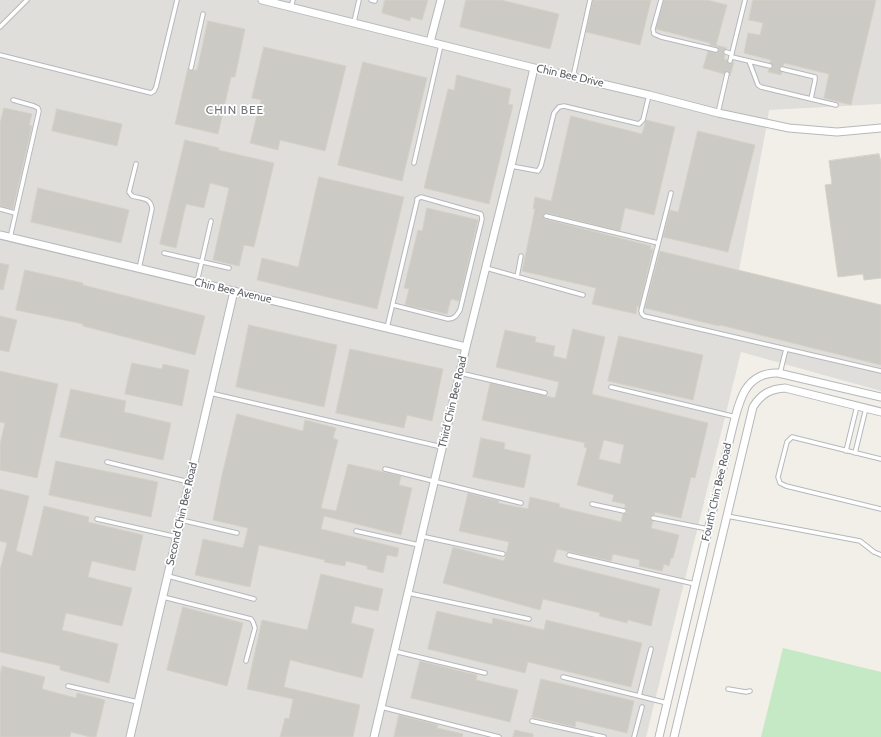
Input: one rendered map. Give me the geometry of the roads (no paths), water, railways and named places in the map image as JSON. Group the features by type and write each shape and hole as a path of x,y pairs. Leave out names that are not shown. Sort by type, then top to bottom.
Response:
{"street":[{"name":"Chin Bee Drive","path":"262,0 353,24 573,76 718,114 789,128 810,130 837,132 881,128"},
{"path":"430,42 441,0"},
{"name":"Third Chin Bee Road","path":"374,737 442,447 534,68"},
{"name":"Chin Bee Avenue","path":"0,235 466,347"},
{"name":"Second Chin Bee Road","path":"130,737 234,292"},
{"name":"Fourth Chin Bee Road","path":"659,737 740,400 746,388 759,376 768,373 780,373 881,397"},
{"name":"Fourth Chin Bee Road","path":"674,737 753,407 759,397 777,388 785,388 881,412"}],"lane":[{"path":"0,27 27,0"},
{"path":"0,55 151,93 156,87 177,0"},
{"path":"290,8 293,0"},
{"path":"353,24 359,0"},
{"path":"371,0 375,1"},
{"path":"573,76 590,0"},
{"path":"661,0 653,29 654,34 716,50"},
{"path":"731,57 745,0"},
{"path":"192,68 203,14"},
{"path":"414,163 441,45"},
{"path":"726,52 731,57 770,66"},
{"path":"749,61 758,85 761,88 836,105"},
{"path":"782,69 815,77 811,99"},
{"path":"718,114 727,74"},
{"path":"511,166 538,171 541,166 554,113 559,107 564,106 638,124 642,120 649,95"},
{"path":"10,238 39,111 38,108 34,106 14,100"},
{"path":"136,164 130,194 132,196 150,201 152,209 139,269"},
{"path":"671,193 641,311 643,315 881,371"},
{"path":"387,328 417,199 421,197 481,214 482,218 460,310 456,317 448,319 393,305"},
{"path":"0,209 15,213"},
{"path":"546,216 658,243"},
{"path":"197,282 211,221"},
{"path":"164,253 229,268"},
{"path":"517,277 521,256"},
{"path":"486,268 583,295"},
{"path":"780,373 786,349"},
{"path":"460,373 544,393"},
{"path":"611,387 736,417"},
{"path":"210,393 442,447"},
{"path":"846,451 857,406"},
{"path":"855,453 866,408"},
{"path":"881,459 790,438 787,442 778,481 786,486 881,509"},
{"path":"107,462 190,482"},
{"path":"385,469 521,504"},
{"path":"592,504 624,511"},
{"path":"727,516 860,541 874,552 881,555"},
{"path":"97,518 177,537"},
{"path":"653,518 708,529"},
{"path":"181,520 237,533"},
{"path":"356,531 419,545"},
{"path":"421,536 503,554"},
{"path":"569,555 695,584"},
{"path":"168,576 254,598"},
{"path":"408,593 529,619"},
{"path":"163,597 251,619 254,628 246,661"},
{"path":"639,696 651,648"},
{"path":"394,652 485,673"},
{"path":"563,677 667,703"},
{"path":"68,686 138,702"},
{"path":"728,688 746,692 750,691"},
{"path":"381,707 499,737"},
{"path":"634,737 642,707"},
{"path":"532,721 604,737"}],"district":[{"name":"CHIN BEE","path":"235,110"}]}
